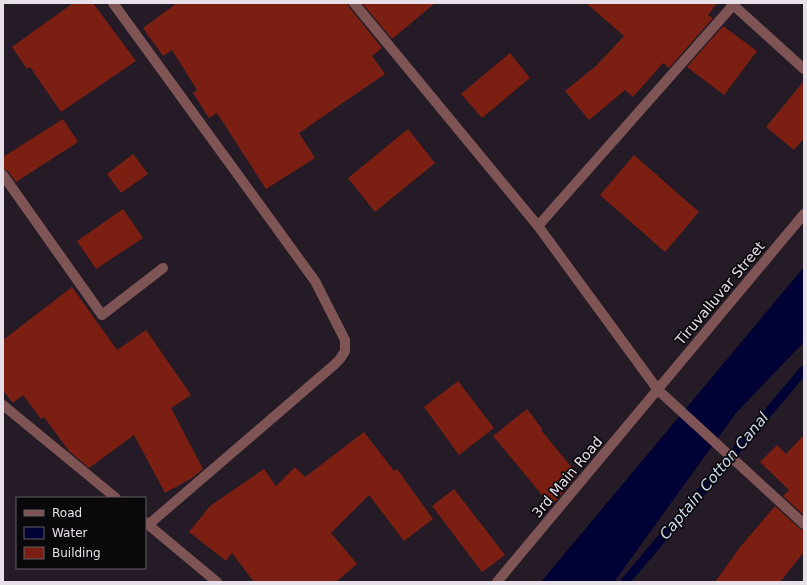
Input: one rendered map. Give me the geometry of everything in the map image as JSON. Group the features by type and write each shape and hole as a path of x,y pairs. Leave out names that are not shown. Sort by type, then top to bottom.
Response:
{"street":[{"path":"112,3 315,280 345,340 345,351 334,365 146,523 217,582"},
{"path":"354,3 538,226 658,390 804,524"},
{"path":"538,226 733,4 804,69"},
{"path":"3,175 102,315 164,268"},
{"name":"Tiruvalluvar Street","path":"658,390 804,214"},
{"name":"3rd Main Road","path":"497,582 658,390"},
{"path":"3,405 115,497"}],"water":[{"path":"804,267 804,342 736,413 614,582 541,582"}],"building":[{"path":"73,3 93,3 136,61 61,112 30,67 27,69 12,47"},
{"path":"177,3 348,3 349,7 382,48 372,56 385,74 299,133 315,158 266,189 217,113 209,118 193,93 197,90 172,50 163,56 143,28"},
{"path":"362,3 435,3 392,39"},
{"path":"586,3 717,3 708,15 713,18 669,68 663,63 633,97 625,90 589,120 565,91 597,65 624,36"},
{"path":"723,26 757,51 724,95 687,67"},
{"path":"510,53 530,78 482,118 461,94"},
{"path":"804,81 804,138 794,150 766,127"},
{"path":"63,119 78,142 16,182 8,171 3,169 3,157"},
{"path":"408,129 435,163 375,212 348,178"},
{"path":"133,154 148,174 121,193 107,174"},
{"path":"634,155 699,212 665,252 600,195"},
{"path":"123,209 143,238 96,269 77,241"},
{"path":"72,287 117,350 146,330 191,395 171,408 203,469 192,478 165,493 134,435 89,468 69,451 44,417 41,419 23,395 13,403 3,391 3,340"},
{"path":"458,381 494,428 459,455 424,407"},
{"path":"527,409 542,429 541,430 578,475 551,506 493,436"},
{"path":"364,432 394,471 397,469 433,519 404,541 369,495 331,533 357,564 336,582 254,582 232,553 226,561 189,532 210,506 264,469 276,486 295,467 305,477"},
{"path":"804,435 804,515 783,496 789,490 760,462 777,445 786,454"},
{"path":"454,489 505,555 482,572 432,506"},
{"path":"775,506 800,529 804,530 804,552 780,582 715,582 741,546"}],"waterway":[{"name":"Captain Cotton Canal","path":"625,582 804,370"}]}
